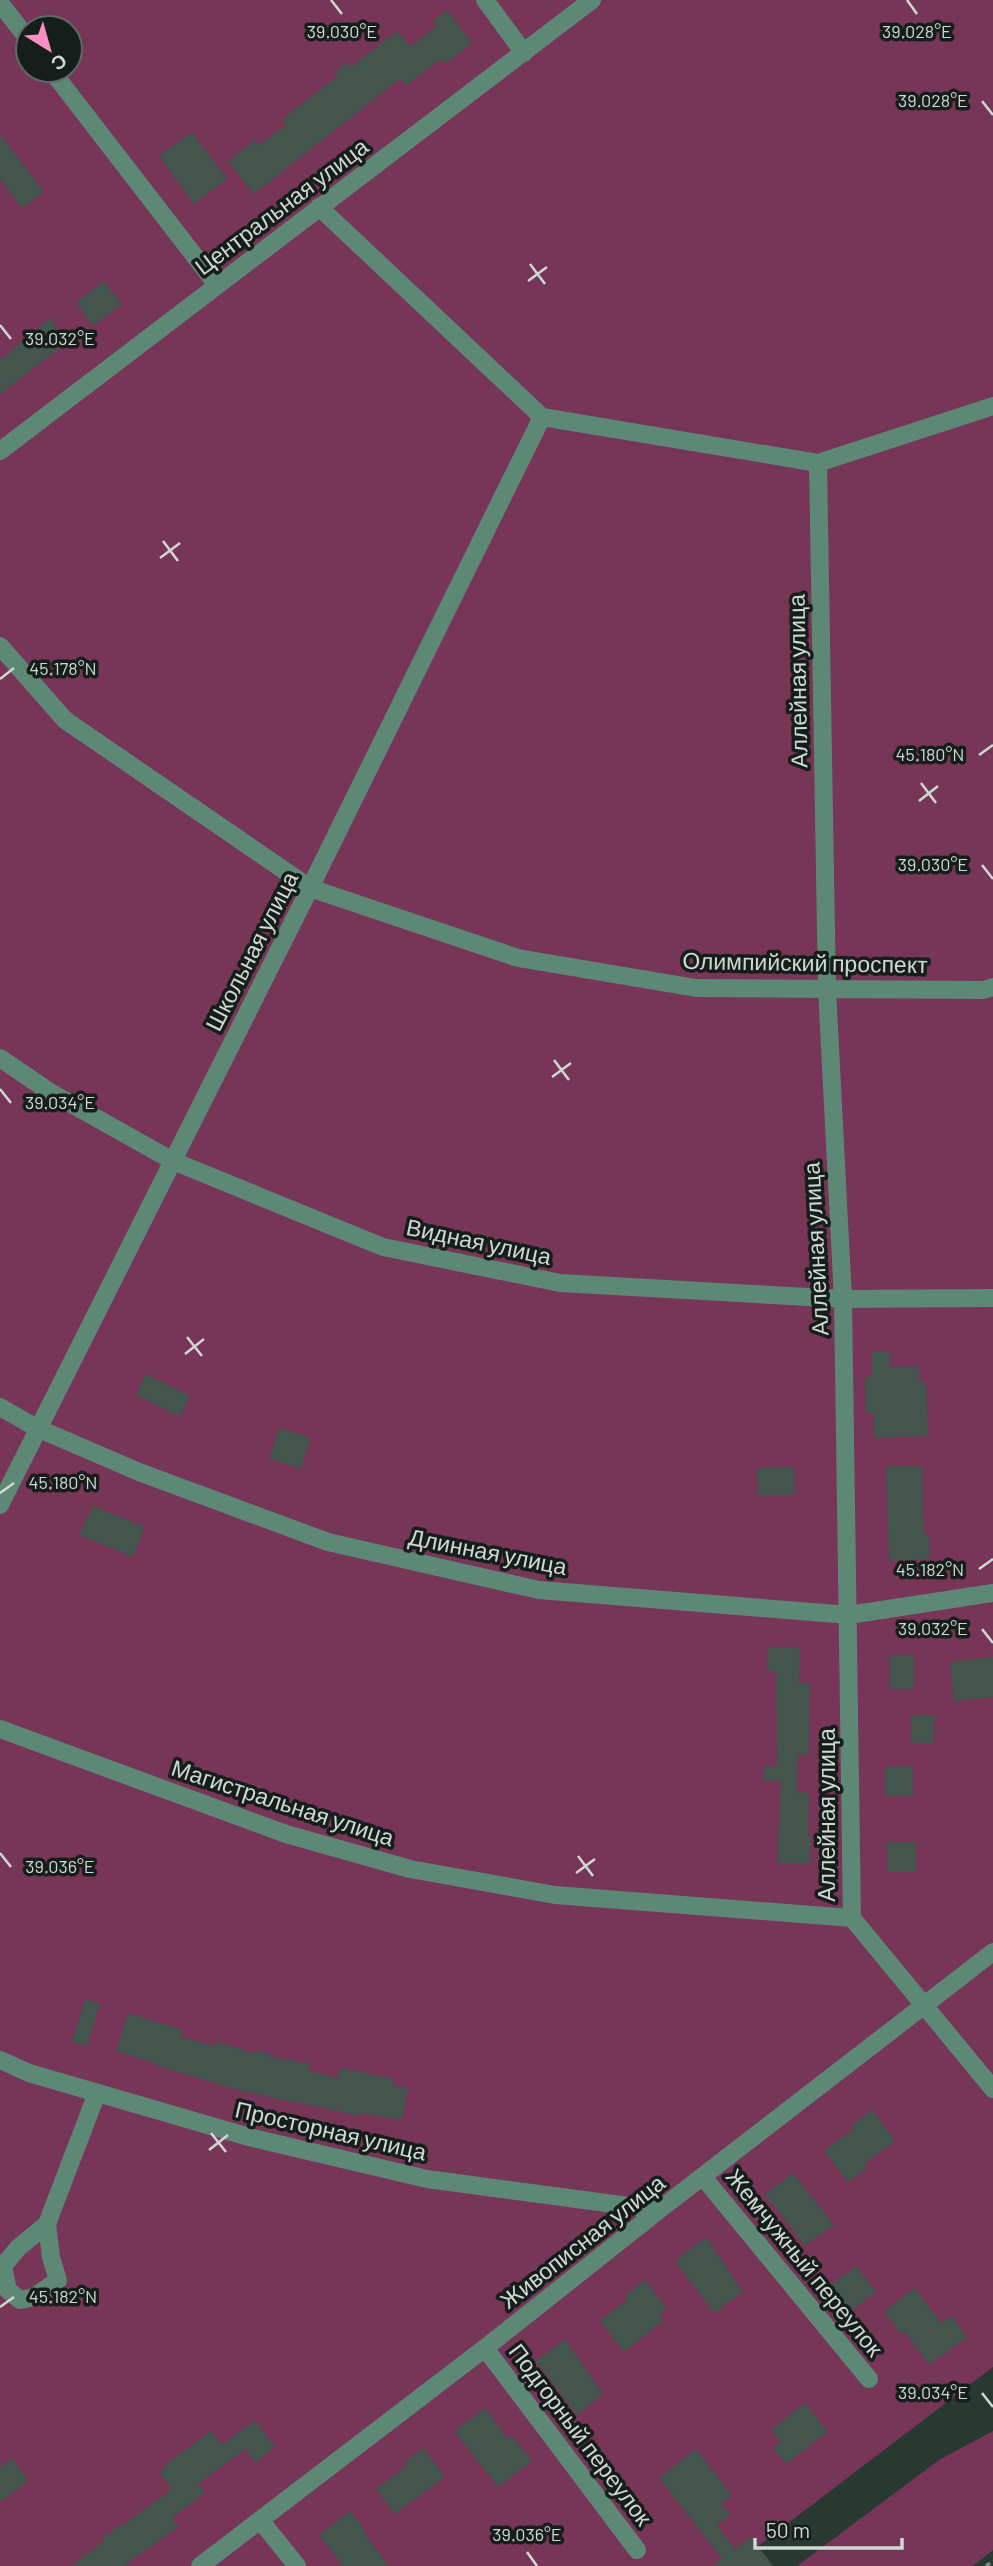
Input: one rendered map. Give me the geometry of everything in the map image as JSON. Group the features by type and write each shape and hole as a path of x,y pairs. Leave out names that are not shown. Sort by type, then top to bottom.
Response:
{"street":[{"path":"485,0 524,53"},
{"name":"Центральная улица","path":"0,451 592,0"},
{"path":"0,3 14,21"},
{"path":"62,84 217,285"},
{"path":"319,207 542,417 818,463 993,406"},
{"name":"Школьная улица","path":"0,1504 310,888 542,417"},
{"name":"Аллейная улица","path":"818,463 827,989 843,1299 852,1918 993,2089"},
{"name":"Олимпийский проспект","path":"0,646 65,720 310,888 518,958 696,988 993,988"},
{"name":"Видная улица","path":"0,1058 50,1092 173,1161 383,1247 560,1283 843,1299 993,1298"},
{"name":"Длинная улица","path":"0,1407 37,1428 139,1472 341,1545 539,1590 849,1615 993,1593"},
{"name":"Магистральная улица","path":"0,1729 286,1834 410,1869 555,1895 852,1918"},
{"name":"Живописная улица","path":"200,2566 485,2348 993,1952"},
{"name":"Просторная улица","path":"0,2060 29,2073 249,2137 427,2179 659,2210"},
{"path":"47,2224 97,2093"},
{"name":"Жемчужный переулок","path":"703,2177 869,2379"},
{"name":"Подгорный переулок","path":"485,2348 637,2550"},
{"path":"260,2520 297,2566"}],"path":[{"path":"986,2566 993,2560"}],"shaded area":[{"path":"0,0 993,0 993,2367 732,2566 0,2566"},
{"path":"993,2431 993,2550 973,2566 797,2566 939,2460"}],"building":[{"path":"447,10 472,43 445,64 441,59 406,86 400,79 254,194 228,161 255,140 259,145 287,124 282,119 338,76 335,72 347,62 351,67 397,31 410,47 437,26 433,21"},
{"path":"192,132 227,179 194,204 159,156"},
{"path":"0,134 44,192 22,208 0,179"},
{"path":"104,281 122,304 93,326 76,302"},
{"path":"50,318 67,342 0,395 0,360"},
{"path":"872,1352 890,1352 890,1367 919,1366 919,1382 926,1382 928,1436 874,1438 874,1413 866,1413 865,1377 872,1377"},
{"path":"146,1374 190,1396 180,1417 136,1395"},
{"path":"279,1428 311,1438 301,1469 269,1459"},
{"path":"886,1466 922,1466 924,1534 929,1534 930,1559 889,1561"},
{"path":"794,1467 795,1495 758,1496 757,1468"},
{"path":"93,1506 145,1527 133,1557 79,1535"},
{"path":"768,1647 800,1648 799,1683 810,1683 809,1755 798,1755 797,1792 809,1793 810,1864 777,1863 781,1781 763,1781 764,1766 777,1766 776,1671 767,1671"},
{"path":"890,1655 914,1655 914,1689 890,1689"},
{"path":"993,1657 993,1697 954,1701 950,1662"},
{"path":"911,1715 934,1715 934,1743 911,1743"},
{"path":"885,1766 913,1766 913,1796 885,1796"},
{"path":"887,1842 916,1842 916,1872 887,1872"},
{"path":"85,1999 100,2004 87,2046 72,2042"},
{"path":"128,2013 183,2030 181,2037 214,2046 215,2041 252,2053 269,2053 268,2056 310,2064 308,2071 338,2078 340,2068 394,2079 393,2086 408,2088 402,2120 361,2113 361,2116 237,2090 116,2051"},
{"path":"872,2110 895,2141 864,2164 867,2168 848,2182 824,2151"},
{"path":"793,2173 834,2225 805,2246 765,2194"},
{"path":"706,2237 743,2292 714,2313 675,2261"},
{"path":"856,2266 876,2292 847,2314 827,2288"},
{"path":"645,2280 667,2309 659,2316 663,2321 624,2352 600,2321 628,2299 625,2296"},
{"path":"915,2288 941,2323 951,2316 967,2337 929,2365 904,2331 901,2334 884,2312"},
{"path":"565,2339 603,2394 577,2415 536,2361"},
{"path":"805,2403 828,2432 786,2464 773,2448 781,2442 771,2430"},
{"path":"485,2408 508,2439 512,2436 532,2461 498,2487 454,2431"},
{"path":"255,2420 275,2447 255,2463 245,2449 198,2484 205,2493 172,2518 178,2527 124,2566 71,2566 104,2541 102,2538 172,2489 159,2473 167,2467 165,2465 211,2431 222,2445"},
{"path":"423,2448 445,2477 395,2514 376,2489 406,2466 404,2463"},
{"path":"696,2449 732,2496 721,2504 730,2515 717,2525 735,2549 751,2537 773,2566 713,2566 722,2559 659,2478"},
{"path":"12,2458 28,2481 0,2502 0,2467"},
{"path":"350,2511 389,2566 343,2566 319,2535"}]}
